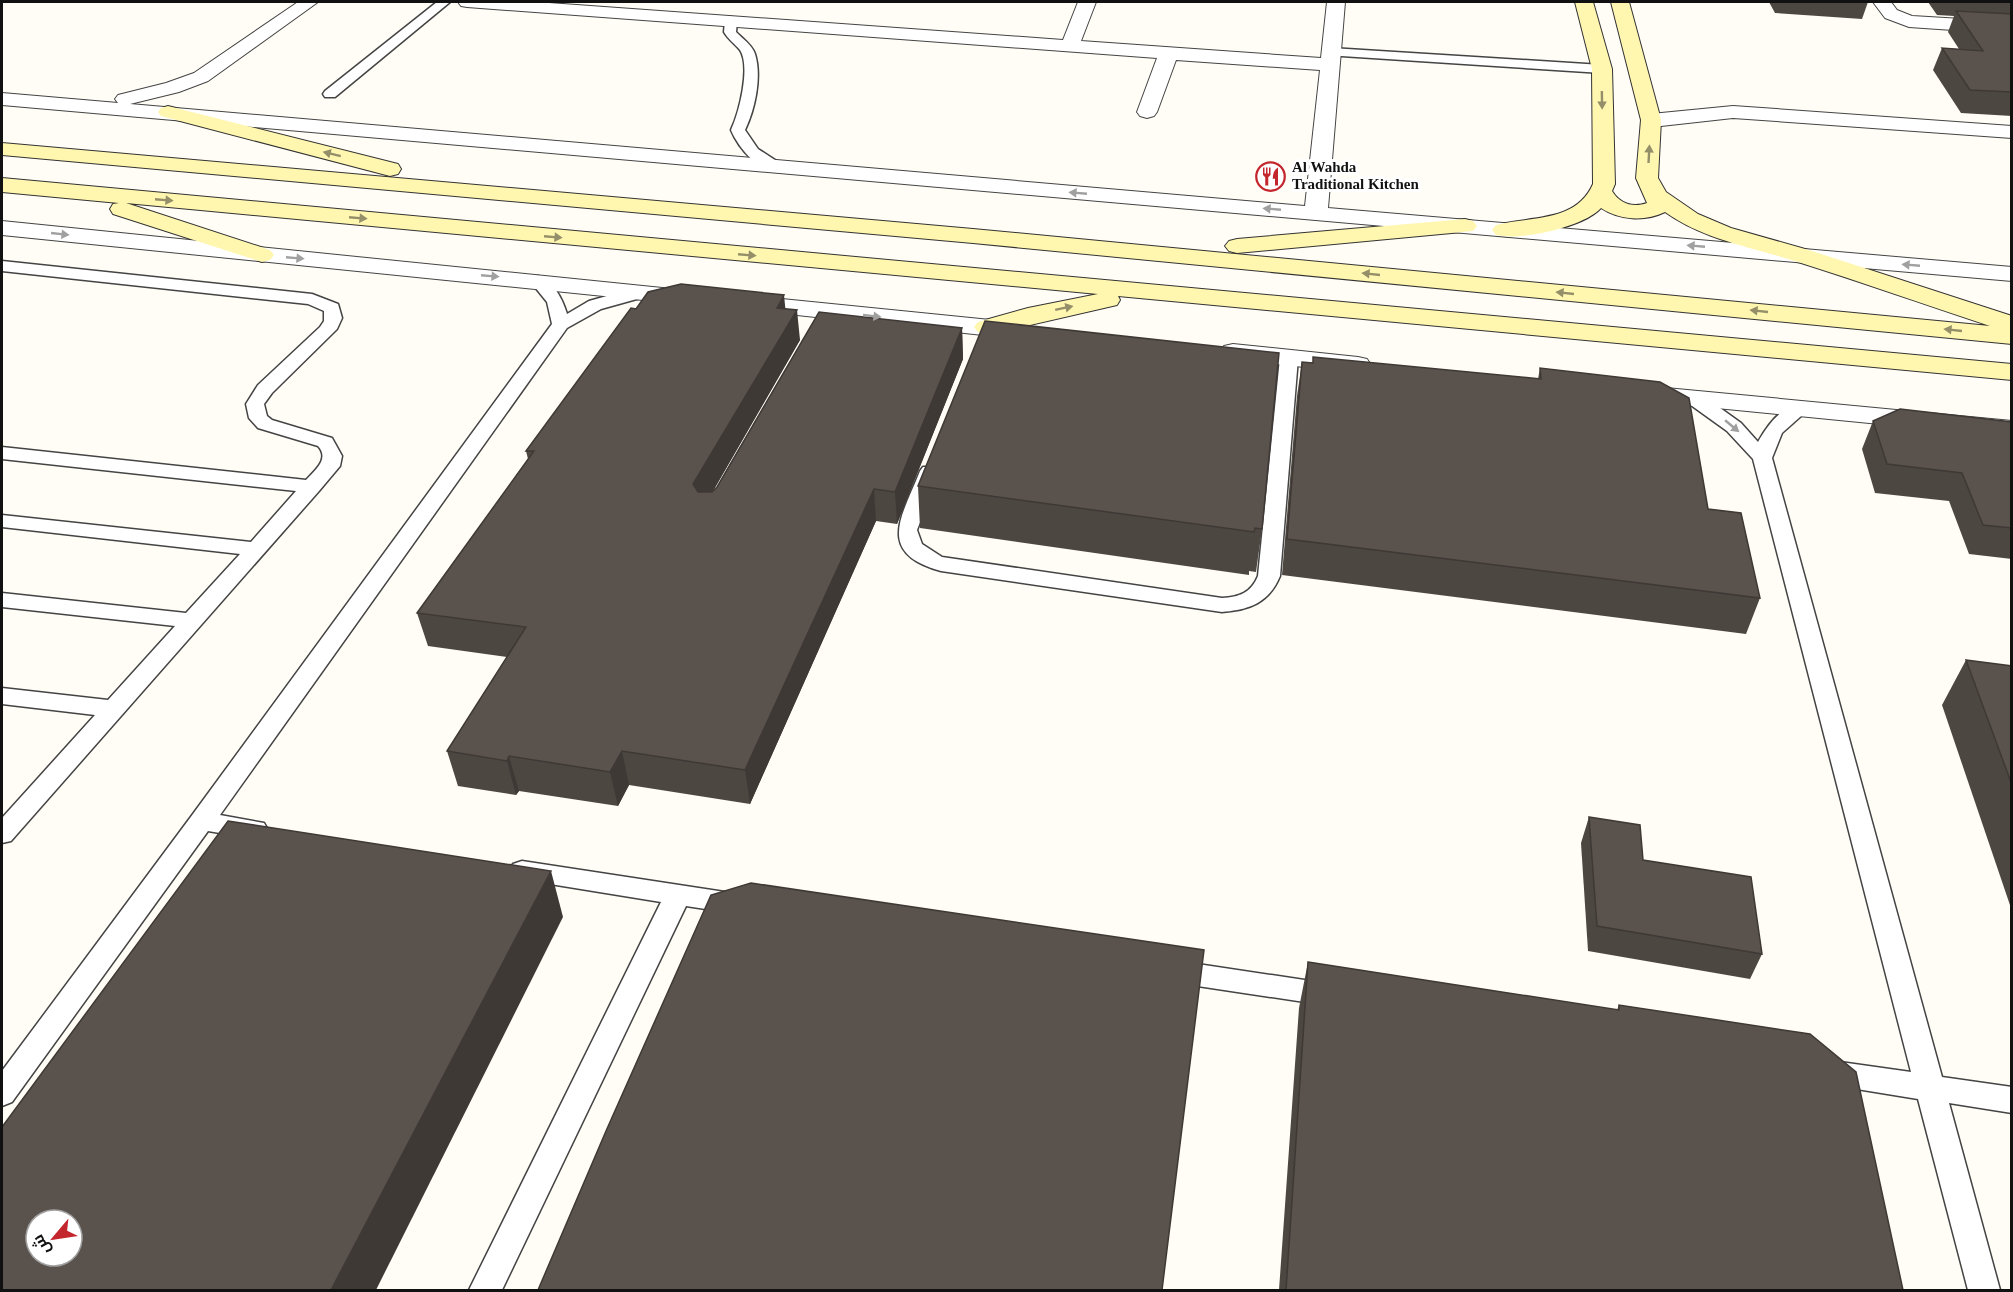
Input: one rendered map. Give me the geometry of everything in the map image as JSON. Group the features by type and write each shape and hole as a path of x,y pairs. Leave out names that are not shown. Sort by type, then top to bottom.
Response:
{"main road":[{"path":"1504,230 1562,220 1588,208 1602,193 1604,184 1602,69 1584,2"},
{"path":"1602,193 1606,201 1612,205 1641,212 1659,205 1657,196 1647,178 1651,120 1620,2"},
{"path":"168,112 490,194"},
{"path":"2,149 1156,253 2012,336"},
{"path":"2,184 2012,372"},
{"path":"65,191 262,255"},
{"path":"1657,196 1679,212 1713,229 1804,256 2012,324"},
{"path":"1156,253 1465,226"},
{"path":"983,338 1070,307 1156,293"}],"street":[{"path":"87,106 155,93 201,77 309,2"},
{"path":"467,2 601,6 731,21 1071,46 1169,53 1331,59"},
{"path":"1071,46 1087,2"},
{"path":"1316,213 1336,2"},
{"path":"1882,2 1891,14 1909,21 2012,28"},
{"path":"1147,112 1169,53"},
{"path":"201,77 193,89 193,94 200,105 221,117"},
{"path":"2,99 2012,274"},
{"path":"1651,120 1672,119 1703,113 1733,112 2012,132"},
{"path":"2,228 538,281 638,293 822,322 983,338 1057,334"},
{"path":"1208,350 1382,367"},
{"path":"1625,392 2012,429"}],"lane":[{"path":"330,94 444,2"},
{"path":"731,21 730,32 748,55 748,105 744,121 738,130 746,146 753,153 776,166"},
{"path":"1331,59 1602,69"},
{"path":"2,266 312,299 332,308 335,315 333,323 265,389 255,404 255,411 265,424 325,442 332,449 334,457 330,466 113,709 13,806 2,834"},
{"path":"538,281 555,301 561,324"},
{"path":"2,1093 202,822 561,324 595,306 638,293"},
{"path":"936,456 907,530 908,541 915,551 926,559 941,564 1222,605 1237,604 1261,594 1269,576 1289,358"},
{"path":"1695,399 1734,427 1762,458 1984,1290"},
{"path":"1762,458 1770,435 1788,416 1800,409"},
{"path":"2,453 312,487"},
{"path":"2,521 256,549"},
{"path":"2,600 192,621"},
{"path":"2,696 113,709"},
{"path":"202,822 284,834"},
{"path":"492,866 761,908"},
{"path":"484,1290 678,895"},
{"path":"1150,968 1351,999"},
{"path":"1800,1068 2012,1100"}],"building":[{"path":"1956,11 2012,14 2012,92 1970,90 1942,48 1983,51"},
{"path":"681,284 784,295 777,308 797,310 693,484 698,492 712,492 717,487 819,312 962,328 895,492 874,489 745,770 622,751 610,772 509,756 507,761 447,751 526,627 417,613 534,451 526,451 631,308 636,309 648,292"},
{"path":"985,321 1279,353 1262,529 1255,528 1254,532 918,486"},
{"path":"1313,357 1541,379 1540,368 1660,382 1689,398 1708,509 1741,513 1760,598 1287,539 1302,362 1313,363"},
{"path":"1900,409 2012,422 2012,528 1983,525 1962,473 1887,464 1873,421"},
{"path":"1966,660 2012,666 2012,785"},
{"path":"1589,817 1640,825 1643,860 1751,877 1762,954 1597,926"},
{"path":"228,821 551,871 331,1290 2,1290 2,1127"},
{"path":"751,883 1204,950 1162,1290 538,1290 711,895"},
{"path":"1308,962 1619,1010 1619,1005 1810,1034 1856,1072 1903,1290 1286,1290"}],"place":[{"name":"Al Wahda Traditional Kitchen","path":"1271,176"}]}
